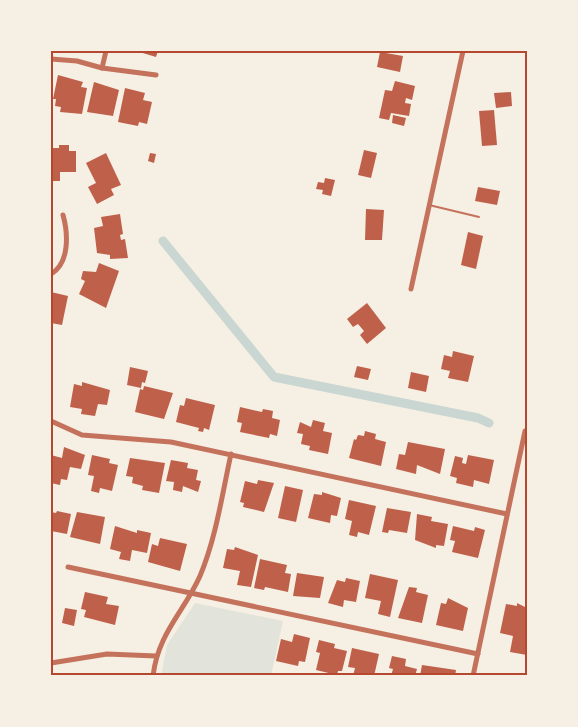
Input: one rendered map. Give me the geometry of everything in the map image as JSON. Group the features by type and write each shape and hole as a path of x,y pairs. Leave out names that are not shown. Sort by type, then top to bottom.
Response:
{"street":[{"path":"102,68 106,51"},
{"path":"411,289 464,51"},
{"path":"51,59 77,61 102,68 156,75"},
{"path":"51,274 58,269 63,260 66,228 63,215"},
{"path":"51,421 82,435 171,442 507,514"},
{"path":"473,676 525,436"},
{"path":"153,676 156,656 164,635 190,595 207,559 231,454"},
{"path":"68,567 190,595 478,654"},
{"path":"51,663 107,654 140,653 156,656"}],"lane":[{"path":"429,205 479,217"}],"shaded area":[{"path":"195,603 283,621 271,676 161,676 167,645"}],"building":[{"path":"136,51 158,51 156,57"},
{"path":"380,52 403,56 400,72 377,67"},
{"path":"58,75 83,82 81,87 87,88 82,114 60,112 61,107 55,106 56,99 53,99"},
{"path":"395,81 415,86 412,100 406,98 405,103 411,104 409,116 391,113 389,120 379,118 385,90 392,91"},
{"path":"94,82 119,90 113,116 87,112"},
{"path":"125,88 145,93 143,100 152,102 147,124 139,122 138,126 118,122"},
{"path":"511,92 512,106 496,108 494,93"},
{"path":"494,110 497,145 482,146 479,111"},
{"path":"393,115 406,118 404,126 392,123"},
{"path":"59,145 69,145 69,151 76,151 76,172 60,172 60,181 51,181 51,151 52,148 59,148"},
{"path":"364,150 377,153 371,178 358,175"},
{"path":"106,153 121,185 111,189 114,195 97,204 88,187 96,183 86,163"},
{"path":"150,153 156,154 154,163 148,161"},
{"path":"325,178 335,180 331,196 322,194 323,190 316,189 318,182 324,183"},
{"path":"478,187 500,191 497,205 475,201"},
{"path":"366,209 384,210 382,240 365,240"},
{"path":"120,214 123,234 120,235 121,240 125,239 128,258 110,259 110,255 97,253 94,228 103,226 101,217"},
{"path":"468,232 483,236 476,269 461,265"},
{"path":"99,263 119,271 106,308 79,294 85,281 81,279 83,271 96,272"},
{"path":"51,292 68,296 62,325 51,323"},
{"path":"367,303 386,328 367,344 360,335 364,331 358,324 353,327 347,319"},
{"path":"453,351 474,356 468,382 448,378 450,371 441,369 444,355 452,357"},
{"path":"357,366 371,369 368,380 354,377"},
{"path":"130,367 148,371 141,388 127,385"},
{"path":"411,372 429,376 426,392 408,388"},
{"path":"82,382 110,390 107,405 98,404 95,416 81,414 82,409 70,407 74,384 82,386"},
{"path":"144,386 173,393 164,419 135,412 140,389 143,390"},
{"path":"186,398 215,405 209,430 204,428 203,432 198,431 199,428 176,422 180,405 184,406"},
{"path":"240,407 262,412 263,409 273,411 272,418 280,420 277,436 270,434 269,438 240,432 242,423 237,422"},
{"path":"313,420 325,423 323,431 332,433 328,454 309,450 310,446 301,444 303,434 297,433 300,422 311,427"},
{"path":"365,431 376,434 375,439 386,442 381,466 349,458 354,439 356,440 358,435 364,436"},
{"path":"408,442 445,449 440,474 417,465 416,474 396,469 399,454 405,455"},
{"path":"64,447 85,455 81,469 70,467 67,480 61,479 60,485 51,483 51,455 62,458"},
{"path":"92,455 110,459 109,463 118,465 112,491 100,488 99,493 91,491 94,476 88,475"},
{"path":"468,455 494,460 489,484 474,480 473,487 456,483 457,478 450,476 455,456 463,458 462,463 466,464"},
{"path":"130,458 165,463 159,493 142,490 143,486 132,483 133,477 126,476"},
{"path":"171,460 188,463 187,468 198,470 196,480 201,481 198,492 183,486 182,492 173,490 174,482 166,481"},
{"path":"258,480 274,483 264,512 243,507 244,503 240,502 245,481 257,484"},
{"path":"285,486 303,490 296,522 278,518"},
{"path":"322,492 341,498 337,516 331,515 330,523 308,518 314,494 322,495"},
{"path":"349,500 376,506 369,535 358,532 357,537 349,535 352,521 345,519"},
{"path":"387,508 411,512 407,533 389,530 388,533 382,532"},
{"path":"57,511 71,514 67,534 51,531 51,512 56,513"},
{"path":"77,512 105,517 100,544 70,537"},
{"path":"417,514 432,517 431,521 448,524 444,546 436,545 436,548 415,540"},
{"path":"115,526 137,533 137,530 151,533 147,553 132,550 130,561 119,559 121,552 110,549"},
{"path":"453,526 474,531 475,527 485,530 478,558 452,552 455,541 450,540"},
{"path":"160,538 187,544 180,571 148,562 152,544 158,546"},
{"path":"235,547 258,555 251,587 237,585 240,571 223,568 227,549 234,550"},
{"path":"260,559 287,565 285,573 291,574 288,592 265,587 264,590 254,588"},
{"path":"297,573 324,577 320,598 293,596"},
{"path":"370,574 398,580 390,617 378,614 381,601 365,598"},
{"path":"346,578 360,581 356,602 344,600 343,607 328,603 337,580 345,582"},
{"path":"409,587 417,588 416,592 428,595 422,623 398,618"},
{"path":"85,592 108,597 106,604 119,606 115,625 84,617 86,610 81,609"},
{"path":"448,598 468,608 463,631 436,625 441,603 446,604"},
{"path":"517,603 527,608 527,655 510,652 513,636 500,633 506,604 517,606"},
{"path":"65,608 77,610 74,626 62,623"},
{"path":"294,634 310,638 305,662 299,661 298,666 276,661 281,639 292,642"},
{"path":"319,640 335,644 334,648 347,651 342,671 338,671 337,675 316,670 320,653 316,652"},
{"path":"352,648 379,654 374,676 353,676 355,668 348,667"},
{"path":"392,656 406,659 405,666 417,669 415,676 391,676 393,669 389,668"},
{"path":"422,665 456,670 455,676 420,676"}],"waterway":[{"path":"163,241 274,377 478,418 489,423"}]}
